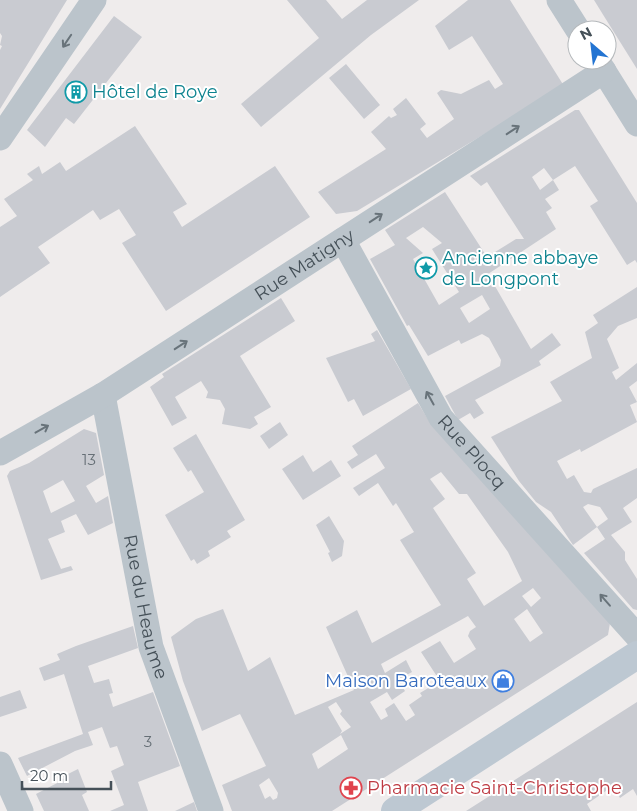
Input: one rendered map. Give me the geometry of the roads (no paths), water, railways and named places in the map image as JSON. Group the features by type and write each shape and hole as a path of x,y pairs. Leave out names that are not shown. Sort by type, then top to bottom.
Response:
{"main road":[{"path":"395,811 637,655"}],"street":[{"path":"4,126 94,0"},
{"path":"560,0 572,20"},
{"name":"Rue Matigny","path":"0,453 103,395 342,240 594,70"},
{"path":"603,70 637,124"},
{"name":"Rue Plocq","path":"342,240 441,418 637,636"},
{"name":"Rue du Heaume","path":"103,395 151,647 211,811"},
{"path":"0,764 21,811"}],"place":[{"name":"Hôtel de Roye","path":"76,92"},
{"name":"Ancienne abbaye de Longpont","path":"426,268"},
{"name":"Maison Baroteaux","path":"503,681"},
{"name":"Pharmacie Saint-Christophe","path":"351,788"}]}
